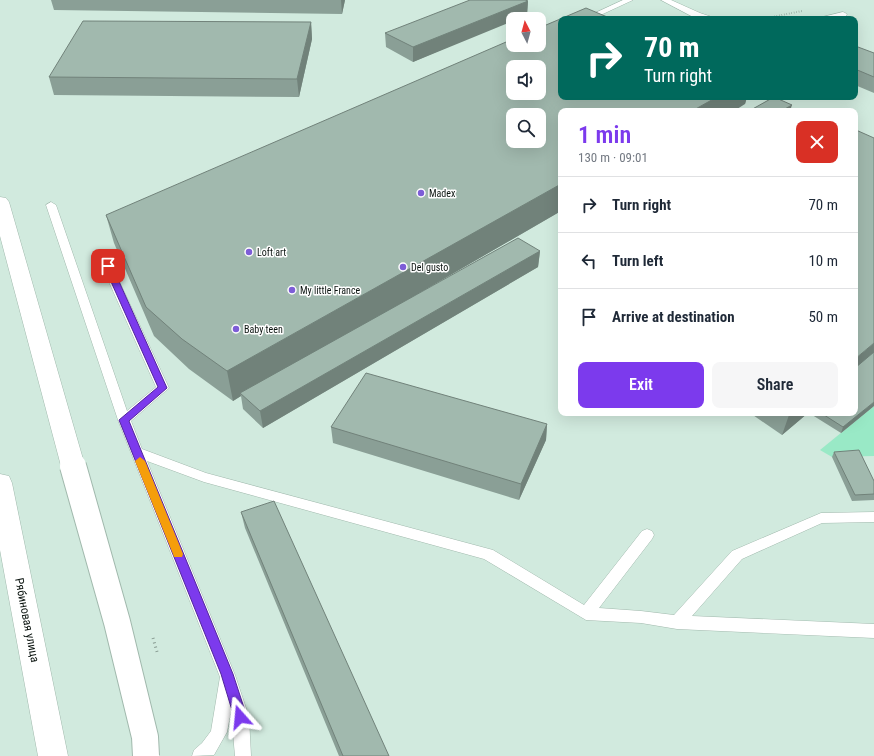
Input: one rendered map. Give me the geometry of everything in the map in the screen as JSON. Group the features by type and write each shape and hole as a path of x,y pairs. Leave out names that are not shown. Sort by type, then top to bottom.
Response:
{"main road":[{"path":"0,202 117,622 145,737 146,756"},
{"name":"Рябиновая улица","path":"0,483 48,728 61,755"}],"lane":[{"path":"593,16 629,0"},
{"path":"665,0 697,16"},
{"path":"833,16 843,14"},
{"path":"51,205 124,420 227,674 240,717 243,756"},
{"path":"101,253 163,388 124,420"},
{"path":"137,452 204,477 488,554 586,614 641,617 677,622 874,631"},
{"path":"677,622 737,555 821,518 874,517"},
{"path":"586,614 647,535"},
{"path":"200,756 209,750 221,728 227,674"}],"path":[{"path":"777,16 807,10"}],"green space":[{"path":"874,406 874,456 832,457 820,450"}],"building":[{"path":"470,0 528,1 413,47 385,33"},
{"path":"586,8 605,16 567,16"},
{"path":"558,20 558,100 712,100 697,108 558,108 558,186 227,371 182,339 146,307 106,215 506,42 506,52 546,52 546,25"},
{"path":"83,21 311,22 297,79 49,77"},
{"path":"858,47 874,53 874,77 858,70"},
{"path":"769,100 781,100 792,105 786,108 754,108"},
{"path":"858,131 874,138 874,343 858,356"},
{"path":"518,238 540,251 260,411 240,393"},
{"path":"874,352 874,402 858,415 858,365"},
{"path":"366,373 547,424 521,484 331,427"},
{"path":"826,416 857,416 843,427"},
{"path":"859,450 874,481 874,494 855,495 834,452"},
{"path":"274,501 389,756 343,756 241,512"}],"slow traffic":[{"path":"140,461 178,554"}],"place":[{"name":"Madex","path":"421,193"},
{"name":"Loft art","path":"249,252"},
{"name":"Del gusto","path":"403,267"},
{"name":"My little France","path":"292,290"},
{"name":"Baby teen","path":"236,329"}],"route":[{"path":"108,266 163,388 124,420 227,674 240,717"}]}
